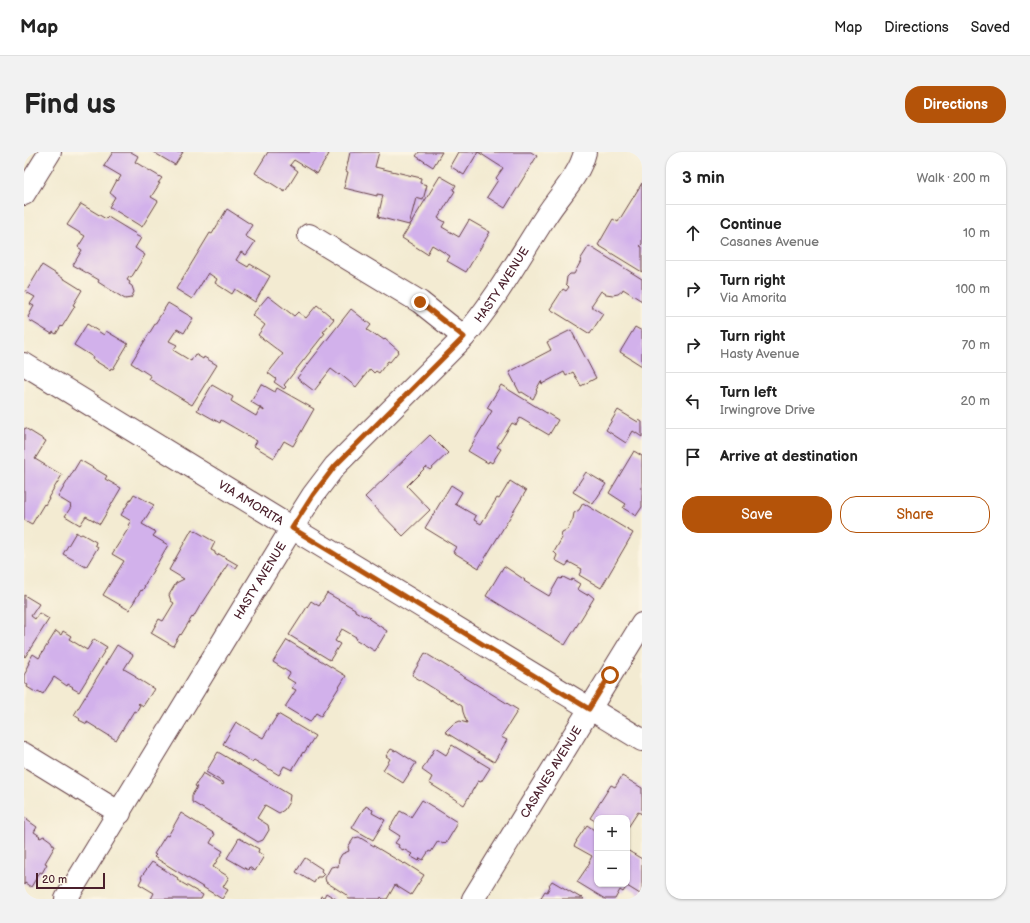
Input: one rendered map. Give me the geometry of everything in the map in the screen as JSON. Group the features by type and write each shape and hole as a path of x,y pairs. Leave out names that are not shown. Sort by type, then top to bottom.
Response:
{"street":[{"path":"24,194 50,152"},
{"name":"HASTY AVENUE","path":"66,899 120,813 313,495 335,466 464,337 478,321 490,305 546,216 574,177 585,152"},
{"path":"309,235 420,302 464,337"},
{"name":"VIA AMORITA","path":"24,364 642,740"},
{"name":"CASANES AVENUE","path":"473,899 642,624"},
{"path":"24,754 120,813"}],"building":[{"path":"113,152 131,152 138,156 135,162 162,178 151,197 158,201 142,227 109,207 115,197 110,193 121,176 104,166"},
{"path":"153,152 183,152 175,165"},
{"path":"268,152 325,152 329,154 317,174 294,160 290,165 298,171 285,192 255,173"},
{"path":"350,152 379,152 375,167 421,178 420,183 427,185 423,200 416,198 409,225 378,217 383,195 377,194 377,196 344,188 348,172 346,171"},
{"path":"419,152 442,152 433,167 416,156"},
{"path":"458,152 478,152 464,175 450,166"},
{"path":"478,152 531,152 537,156 505,208 487,197 498,180 496,178 503,168"},
{"path":"440,176 456,185 453,190 455,191 438,218 445,222 442,227 459,237 469,220 490,232 466,272 447,261 450,256 432,245 427,254 402,238"},
{"path":"642,183 642,244 640,246 642,247 642,272 598,245 613,219 618,222"},
{"path":"81,204 106,219 108,217 141,238 135,248 145,255 131,278 129,277 127,280 130,282 129,284 132,286 134,292 131,298 125,299 98,282 99,280 73,265 82,250 78,247 85,236 67,225"},
{"path":"227,209 252,225 245,236 255,242 246,255 241,252 236,260 248,267 250,264 270,276 255,302 235,289 232,294 215,283 217,279 208,273 192,299 176,289 210,233 212,234"},
{"path":"589,246 642,279 642,301 623,289 618,294 613,295 606,294 601,291 591,306 603,314 590,334 550,309 563,289 566,291 569,287 566,284 567,277 570,274 574,274 581,261 580,260"},
{"path":"42,265 82,290 73,305 75,306 56,334 53,332 52,334 29,320 30,319 28,317 34,306 30,304 35,297 26,292"},
{"path":"268,296 294,316 298,312 306,318 317,305 334,319 323,332 325,333 284,385 286,387 284,389 274,382 276,379 268,373 283,354 258,335 265,325 252,315"},
{"path":"168,303 193,318 184,333 177,329 169,341 177,345 173,350 191,361 195,354 203,359 204,357 217,365 192,405 149,379 151,376 131,363"},
{"path":"351,309 371,325 367,330 384,340 385,339 399,351 390,362 388,361 379,373 376,371 374,373 370,369 356,387 340,374 339,375 331,369 314,391 297,378"},
{"path":"87,324 104,335 106,331 128,344 113,369 111,368 110,370 92,359 93,357 74,345"},
{"path":"635,327 642,331 642,366 620,352"},
{"path":"571,330 596,378 581,386 573,372 566,376 564,372 542,384 541,381 533,399 522,392 520,393 509,372 551,350 547,342"},
{"path":"261,384 275,392 277,388 314,409 293,446 284,441 274,458 254,446 257,441 221,420 220,423 197,410 212,385 233,397 231,401 256,416 260,408 264,411 264,410 251,402"},
{"path":"501,385 558,420 549,435 520,418 516,425 512,423 497,447 501,449 492,463 489,461 488,463 468,451 492,411 487,408"},
{"path":"618,410 638,422 639,420 642,422 642,437 633,431 626,443 606,430"},
{"path":"25,428 46,441 35,459 62,475 32,524 24,520"},
{"path":"430,435 448,453 430,470 426,467 407,486 430,510 403,536 365,497"},
{"path":"634,451 642,456 642,507 636,516 623,508 626,504 609,493"},
{"path":"80,460 107,476 105,479 121,488 100,524 86,516 80,525 65,516 71,505 58,497"},
{"path":"586,472 606,484 593,504 573,492"},
{"path":"510,481 526,491 479,568 453,552 456,547 425,528 451,485 462,492 455,504 476,516 474,520 481,524 497,498 499,499"},
{"path":"134,494 154,505 142,524 156,532 153,536 168,545 142,591 141,590 129,610 103,595 124,561 112,554 130,526 128,525 131,521 121,515"},
{"path":"583,503 633,533 601,588 579,575 582,569 569,562 566,566 555,560 557,555 554,552 562,538 562,532 568,529 574,513 579,510"},
{"path":"192,529 215,542 211,550 215,552 215,554 218,556 219,554 238,565 236,568 228,564 173,646 151,633 159,619 163,621 174,603 171,601 169,595 176,583 184,579 169,570"},
{"path":"76,532 96,542 95,545 98,547 86,567 63,554"},
{"path":"504,566 525,580 524,581 549,596 559,578 561,579 563,577 571,581 572,579 580,584 577,589 587,595 588,593 594,598 565,645 486,596"},
{"path":"327,593 355,609 355,611 370,618 369,619 387,631 375,651 342,629 335,641 340,644 330,660 289,635 311,601 319,606"},
{"path":"24,595 39,604 31,616 35,619 39,613 49,619 25,657 24,656"},
{"path":"56,631 61,635 63,631 71,636 69,639 87,650 94,639 107,647 79,692 68,684 67,686 54,677 43,694 38,691 37,693 27,687 28,685 24,683 24,675 33,654 39,658"},
{"path":"287,640 346,676 321,716 316,713 310,722 285,707 296,690 292,688 295,683 287,678 290,673 273,662"},
{"path":"117,645 133,655 124,669 154,689 143,706 139,703 138,704 140,705 136,712 134,711 116,740 87,722 87,724 79,720 80,719 74,715"},
{"path":"425,653 518,710 501,737 507,740 494,762 445,732 453,724 460,721 467,723 462,706 412,675"},
{"path":"278,714 315,736 292,770 284,766 279,775 254,760 252,762 223,744 236,722 263,738"},
{"path":"452,745 490,768 481,782 478,781 464,805 429,783 432,777 422,770 435,748 446,755"},
{"path":"391,749 396,750 416,763 403,783 383,770 390,759 386,756"},
{"path":"218,752 290,795 289,802 284,810 279,813 265,805 257,818 268,825 269,830 263,840 258,842 192,802 192,795 197,787 195,786 203,773 223,785 224,783 206,772"},
{"path":"622,776 642,788 642,814 638,812 630,824 630,815 594,815 594,820 590,818 611,785 615,787"},
{"path":"422,800 457,822 455,825 457,825 446,843 445,842 443,844 438,841 431,852 429,851 423,860 420,858 419,861 410,856 412,854 398,847 399,845 395,843 400,836 389,829 400,811 411,817"},
{"path":"366,806 373,810 372,813 385,820 373,840 352,828"},
{"path":"181,813 215,834 210,843 223,851 213,867 229,877 223,887 228,890 222,899 154,857 156,855 154,854 166,835 168,836"},
{"path":"24,817 37,827 34,832 40,836 40,838 44,836 55,846 45,863 47,864 42,873 40,872 31,887 25,883 24,885"},
{"path":"587,825 594,830 594,887 626,887 623,892 620,890 615,899 605,899 577,882 590,863 589,862 592,856 574,846"},
{"path":"359,837 424,875 411,895 395,885 387,899 383,899 381,897 380,899 349,899 347,898 348,896 326,882 325,878 331,867 338,867 339,859 342,854 349,851 348,847 354,838"},
{"path":"239,838 259,849 258,852 264,856 255,871 249,867 248,870 227,858"},
{"path":"630,852 642,859 642,891 640,894 629,887 630,887"},
{"path":"305,858 322,869 321,871 324,874 321,877 317,877 314,883 296,872"},
{"path":"152,862 178,878 177,880 203,895 201,899 151,899 154,893 139,884 142,878 141,877"},
{"path":"552,881 584,899 540,899 545,891 547,892"},
{"path":"326,893 336,899 320,899 321,896 324,897"}],"route":[{"path":"420,302 464,337 335,466 313,495 292,528 589,709 610,675"}]}
